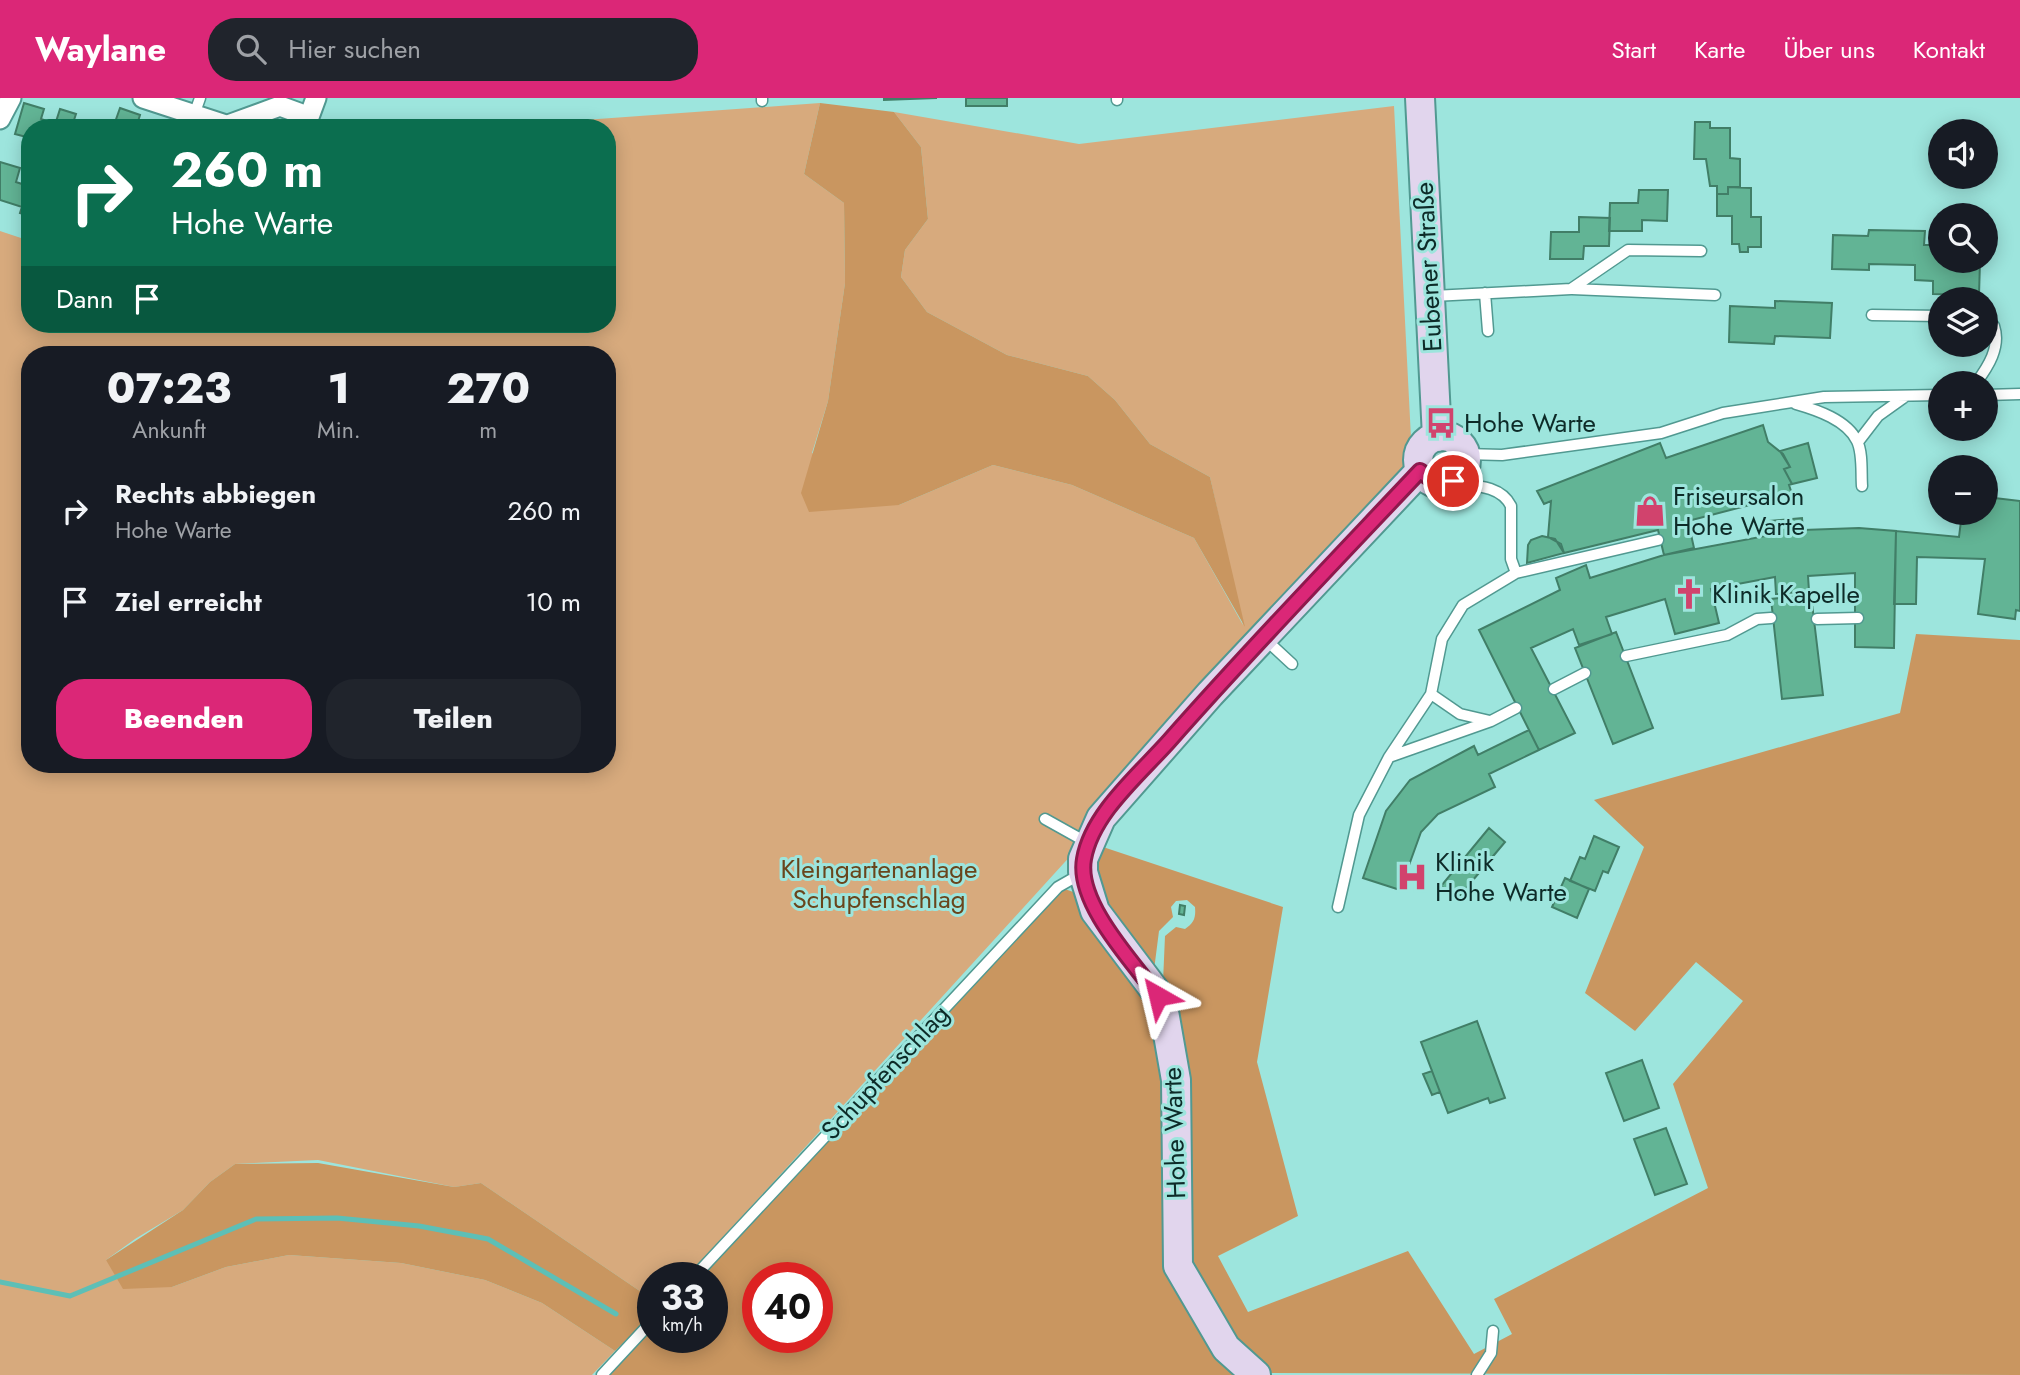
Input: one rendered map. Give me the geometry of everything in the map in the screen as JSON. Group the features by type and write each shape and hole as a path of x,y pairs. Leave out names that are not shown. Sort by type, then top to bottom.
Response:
{"street":[{"path":"0,119 11,98"},
{"path":"143,98 197,106 218,119"},
{"path":"308,119 316,98"},
{"name":"Eubener Straße","path":"1420,98 1437,437"},
{"path":"250,119 280,106 299,113 301,119"},
{"path":"1420,471 1433,482 1450,483 1463,471 1465,454 1454,440 1437,437"},
{"name":"Hohe Warte","path":"1256,1375 1226,1348 1178,1266 1176,1080 1162,1000 1095,911 1083,872 1089,843 1101,818 1263,637 1420,471 1418,459 1422,447 1437,437"}],"lane":[{"path":"1571,289 1628,250 1701,251"},
{"path":"1429,296 1571,289 1715,295"},
{"path":"1485,293 1488,331"},
{"path":"1872,315 1928,316"},
{"path":"1998,395 2020,394"},
{"path":"1858,442 1878,416 1907,396"},
{"path":"1465,454 1502,455 1661,433 1723,413 1824,397 1928,396"},
{"path":"1792,403 1831,418 1847,428 1858,442 1862,486"},
{"path":"1450,483 1485,488 1502,493 1507,499 1511,506 1511,559 1516,573"},
{"path":"1338,907 1359,815 1389,757 1431,694 1442,639 1463,605 1516,573 1658,540"},
{"path":"1626,656 1727,635 1757,620 1771,618"},
{"path":"1817,619 1858,618"},
{"path":"1263,637 1292,664"},
{"path":"1554,689 1585,673"},
{"path":"1431,694 1460,714 1491,721"},
{"path":"1389,757 1491,721 1516,708"},
{"path":"1045,819 1089,843"},
{"name":"Schupfenschlag","path":"708,1262 1058,887 1083,872"},
{"path":"1477,1375 1491,1353 1493,1331"},
{"path":"602,1375 637,1337"}],"green space":[{"name":"Kleingartenanlage Schupfenschlag","path":"820,103 804,174 844,203 845,283 828,401 812,453 899,505 993,465 1072,485 1194,538 1243,625 1210,477 1150,444 1115,400 1088,376 1007,355 927,312 901,277 905,250 928,219 921,147 894,112 1079,144 1394,106 1411,438 1418,466 1074,852 701,1262 637,1262 637,1289 481,1183 454,1187 318,1160 235,1164 210,1182 183,1210 106,1260 172,1287 226,1267 289,1255 401,1263 485,1280 542,1303 615,1351 592,1375 0,1375 0,231 21,238 21,333 616,333 616,119 599,119"}],"shaded area":[{"path":"820,103 894,112 921,147 928,219 905,250 901,277 927,312 1007,355 1088,376 1115,400 1150,444 1210,477 1245,627 1194,538 1072,485 993,465 899,505 809,512 801,493 828,401 845,283 844,203 804,174"},
{"path":"1916,634 2020,640 2020,1375 1267,1373 1234,1340 1188,1262 1163,982 1165,936 1176,927 1185,929 1190,925 1195,917 1195,907 1187,900 1176,901 1171,907 1173,917 1159,931 1154,970 1090,871 1097,845 1283,907 1257,1062 1298,1216 1218,1256 1248,1312 1408,1251 1474,1354 1512,1334 1494,1299 1708,1188 1673,1084 1743,1001 1696,962 1635,1031 1585,993 1644,847 1594,800 1900,713"},
{"path":"1062,888 1076,893 1154,1003 1167,1082 1164,1264 1242,1375 610,1375 637,1345 637,1353 728,1353 728,1262 714,1262"},
{"path":"318,1163 454,1187 481,1183 637,1289 637,1330 615,1351 542,1303 485,1280 401,1263 289,1255 226,1267 172,1287 123,1289 106,1260 183,1210 210,1182 235,1164"}],"building":[{"path":"884,98 937,98 884,100"},
{"path":"966,98 1007,98 1007,106 966,106"},
{"path":"24,103 44,109 41,119 21,119 21,136 15,134"},
{"path":"120,108 140,115 139,119 116,119"},
{"path":"60,109 76,114 74,119 57,119"},
{"path":"1695,122 1710,122 1710,128 1730,128 1730,158 1740,159 1740,187 1728,187 1728,194 1717,194 1717,186 1710,186 1706,159 1694,159"},
{"path":"0,162 20,168 16,182 21,184 21,207 0,200"},
{"path":"1728,187 1751,188 1751,217 1761,217 1761,247 1748,247 1748,252 1740,252 1739,244 1732,244 1732,216 1717,216 1717,194 1728,194"},
{"path":"1639,190 1668,190 1667,221 1642,220 1642,231 1609,231 1610,203 1638,203"},
{"path":"1579,217 1610,218 1609,246 1584,246 1583,259 1550,259 1551,232 1579,232"},
{"path":"1869,230 1925,231 1928,273 1980,273 1979,287 1933,287 1933,281 1915,280 1915,265 1869,264 1869,270 1832,269 1833,235 1868,236"},
{"path":"1775,301 1832,303 1830,338 1775,336 1774,344 1729,342 1730,306 1775,308"},
{"path":"1763,425 1768,442 1783,454 1790,467 1784,469 1792,484 1789,485 1792,494 1688,521 1694,548 1664,555 1658,530 1564,553 1561,544 1548,537 1551,501 1544,504 1537,491 1660,443 1666,458"},
{"path":"1808,443 1817,478 1792,484 1784,469 1790,467 1780,451"},
{"path":"1998,498 2020,501 2020,611 2016,610 2015,619 1978,614 1985,559 1917,557 1916,604 1894,604 1896,531 1959,537 1960,525 1998,525"},
{"path":"1802,518 1803,530 1859,528 1896,531 1894,648 1855,647 1855,573 1808,576 1809,591 1776,594 1775,577 1711,589 1719,623 1675,634 1665,599 1606,617 1612,634 1579,645 1573,629 1531,648 1575,733 1539,750 1479,630 1560,590 1556,578 1586,565 1590,578 1664,555 1771,535 1770,521"},
{"path":"1542,536 1555,539 1564,553 1527,563 1528,545 1531,540"},
{"path":"1811,595 1823,695 1782,699 1771,599"},
{"path":"1616,632 1653,728 1613,744 1575,648"},
{"path":"1529,730 1539,750 1489,774 1495,787 1438,814 1421,832 1400,890 1363,878 1386,811 1410,780 1474,746 1478,755"},
{"path":"1489,828 1505,842 1457,899 1441,886"},
{"path":"1594,836 1619,847 1608,873 1603,871 1595,891 1570,881 1580,857 1585,859"},
{"path":"1565,878 1589,889 1577,918 1552,907"},
{"path":"1180,905 1185,906 1184,915 1179,914"},
{"path":"1477,1021 1505,1098 1490,1103 1488,1098 1448,1113 1421,1042"},
{"path":"1642,1060 1659,1108 1624,1121 1606,1073"},
{"path":"1432,1071 1440,1092 1432,1095 1423,1074"},
{"path":"1666,1128 1687,1184 1655,1195 1634,1139"}],"waterway":[{"path":"0,1282 70,1296 256,1219 337,1218 419,1226 488,1239 616,1314"}],"place":[{"name":"Hohe Warte","path":"1441,423"},
{"name":"Friseursalon Hohe Warte","path":"1650,511"},
{"name":"Klinik Kapelle","path":"1689,594"},
{"name":"Klinik Hohe Warte","path":"1412,877"}],"route":[{"path":"1158,996 1095,911 1083,872 1083,859 1101,818 1210,694 1420,471 1429,481 1446,484 1453,481"}]}
